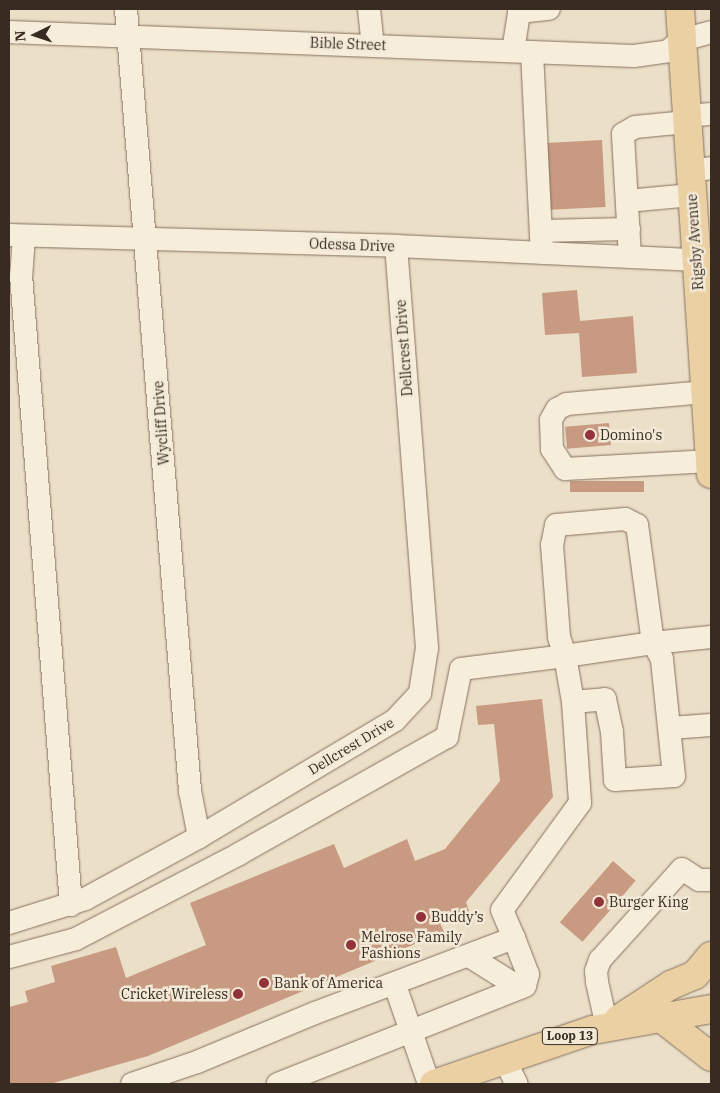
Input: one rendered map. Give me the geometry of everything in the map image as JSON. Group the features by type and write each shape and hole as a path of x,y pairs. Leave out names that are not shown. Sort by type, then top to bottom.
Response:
{"main road":[{"name":"Rigsby Avenue","path":"680,9 682,40 695,117 698,178 696,260 706,332 711,466"},
{"path":"607,1027 671,985 695,975 711,956"},
{"name":"Loop 13","path":"434,1084 504,1059 607,1027 711,1009"},
{"path":"660,1017 711,1057"}],"street":[{"name":"Wycliff Drive","path":"126,9 190,791 199,837"},
{"path":"369,9 373,45"},
{"path":"542,253 518,10 549,9"},
{"name":"Bible Street","path":"9,32 654,55 668,51 682,40 711,32"},
{"path":"630,257 623,134 626,130 695,117"},
{"path":"627,201 698,178"},
{"path":"541,231 629,229"},
{"path":"16,235 21,275 71,905"},
{"name":"Odessa Drive","path":"16,235 396,246 696,260"},
{"name":"Dellcrest Drive","path":"9,923 71,905 199,837 395,720 420,693 427,648 396,246"},
{"path":"708,402 567,404 557,409 552,420 552,449 565,469 711,466"},
{"path":"278,1084 520,988 528,981 528,974 502,910 580,803 573,702 565,656 559,637 552,532 556,525 563,522 625,519 637,525 653,643 662,659 662,728 674,776 615,780 608,694 573,702"},
{"path":"9,957 76,939 239,854 447,737 461,669 711,637"},
{"path":"662,728 711,725"},
{"path":"607,1027 597,982 596,971 600,960 682,869 699,880 711,880"},
{"path":"132,1084 166,1079 514,938"},
{"path":"469,956 520,988"},
{"path":"395,985 428,1084"},
{"path":"504,1059 517,1084"}],"building":[{"path":"602,140 606,207 546,210 542,143"},
{"path":"577,290 580,321 633,316 637,373 582,377 579,333 545,335 542,293"},
{"path":"609,423 611,445 567,449 565,427"},
{"path":"570,481 644,481 644,492 570,492"},
{"path":"542,699 553,797 466,902 469,911 440,923 444,932 148,1056 50,1084 9,1084 9,1007 28,1002 25,991 55,982 51,966 116,947 126,978 206,945 190,903 334,844 344,868 407,839 415,861 445,849 500,781 494,724 478,725 476,706"},
{"name":"Burger King","path":"613,861 636,881 583,942 560,922"}],"place":[{"name":"Domino's","path":"590,435"},
{"name":"Burger King","path":"599,902"},
{"name":"Buddy’s","path":"421,917"},
{"name":"Melrose Family Fashions","path":"351,945"},
{"name":"Bank of America","path":"264,983"},
{"name":"Cricket Wireless","path":"238,994"}]}
